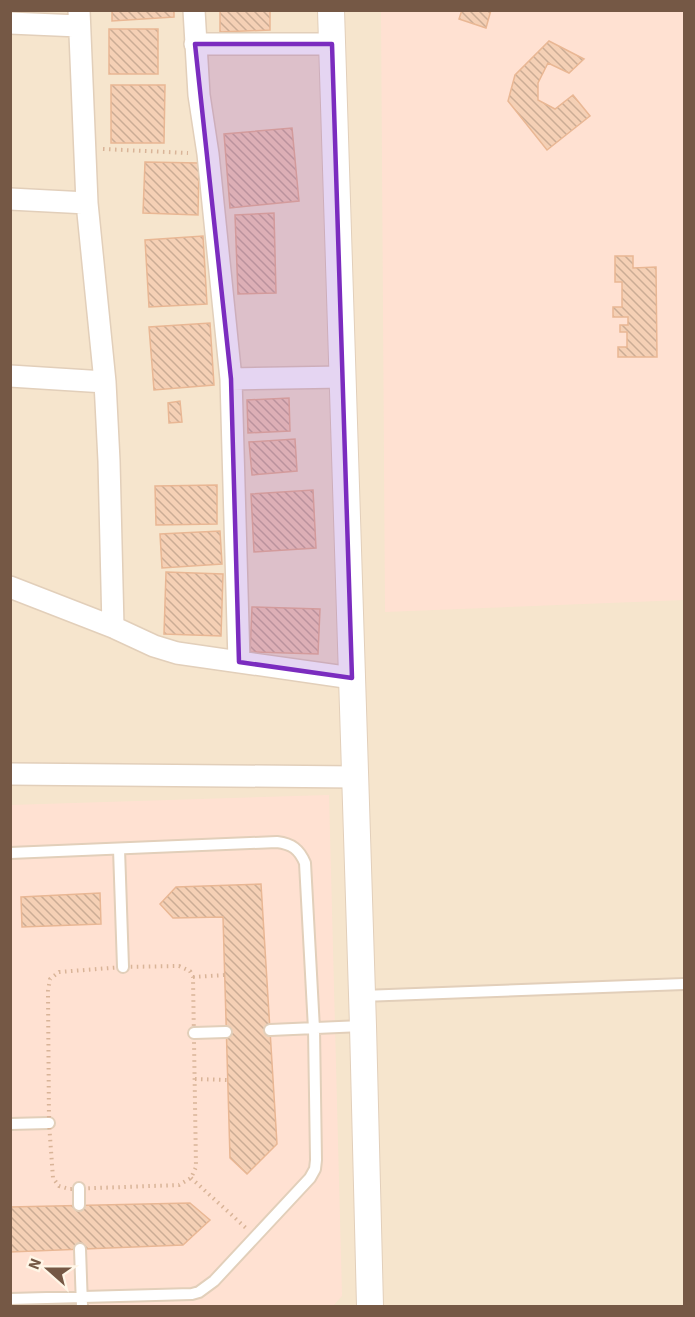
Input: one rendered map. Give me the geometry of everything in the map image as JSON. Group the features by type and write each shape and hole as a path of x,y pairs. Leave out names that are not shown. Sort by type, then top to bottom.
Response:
{"street":[{"path":"195,10 199,95 208,154 231,379 239,662"},
{"path":"331,10 344,377 370,1306"},
{"path":"10,23 79,18 87,203 105,382 113,627"},
{"path":"195,44 332,44"},
{"path":"10,199 87,203"},
{"path":"10,376 105,382"},
{"path":"231,379 344,377"},
{"path":"10,587 113,627 154,646 177,653 352,678"},
{"path":"10,774 355,777"}],"lane":[{"path":"10,853 277,842 290,844 300,851 305,863 314,1029 315,1169 310,1178 214,1281 199,1292 82,1302 10,1299"},
{"path":"119,849 123,967"},
{"path":"362,996 684,984"},
{"path":"270,1030 363,1026"},
{"path":"194,1033 226,1032"},
{"path":"10,1124 49,1123"},
{"path":"79,1188 79,1205"},
{"path":"80,1249 82,1302"}],"path":[{"path":"84,148 208,154"},
{"path":"179,966 189,971 193,977 196,1167 191,1178 179,1185 69,1189 59,1186 53,1178 49,1123 48,991 50,979 58,972 123,967 179,966"},
{"path":"193,977 225,975"},
{"path":"195,1079 228,1080"},
{"path":"191,1178 255,1236"}],"highlighted area":[{"path":"195,44 332,44 352,678 239,662 231,379"}],"shaded area":[{"path":"11,11 684,11 684,1306 11,1306"},
{"path":"381,11 684,11 684,600 385,612"},
{"path":"329,795 342,1296 333,1306 11,1306 10,805"}],"building":[{"path":"112,10 174,10 174,17 112,21"},
{"path":"220,10 270,10 270,30 220,32"},
{"path":"462,10 491,10 486,28 459,19"},
{"path":"109,29 158,29 158,74 109,74"},
{"path":"549,41 584,59 569,73 548,63 538,83 538,100 555,109 573,95 590,116 547,150 508,101 515,75"},
{"path":"111,85 165,85 164,143 111,143"},
{"path":"292,128 299,201 230,208 224,134"},
{"path":"145,162 199,163 198,215 143,213"},
{"path":"274,213 276,293 238,294 235,215"},
{"path":"203,236 207,304 149,307 145,240"},
{"path":"615,256 633,256 633,268 656,267 657,357 618,357 618,347 627,347 627,332 620,332 620,325 628,325 628,317 613,317 613,307 622,307 622,282 615,282"},
{"path":"210,323 214,385 154,390 149,327"},
{"path":"289,398 290,431 248,433 247,400"},
{"path":"180,401 182,422 169,423 168,403"},
{"path":"295,439 297,471 252,475 249,442"},
{"path":"217,485 217,524 156,525 155,486"},
{"path":"313,490 316,548 254,552 251,494"},
{"path":"220,531 222,564 162,568 160,534"},
{"path":"166,572 223,574 221,636 164,634"},
{"path":"252,607 320,609 318,654 250,652"},
{"path":"261,884 277,1144 247,1174 230,1158 223,917 173,918 160,904 176,887"},
{"path":"100,893 101,924 22,927 21,897"},
{"path":"190,1203 210,1220 183,1245 10,1252 10,1207"}]}
